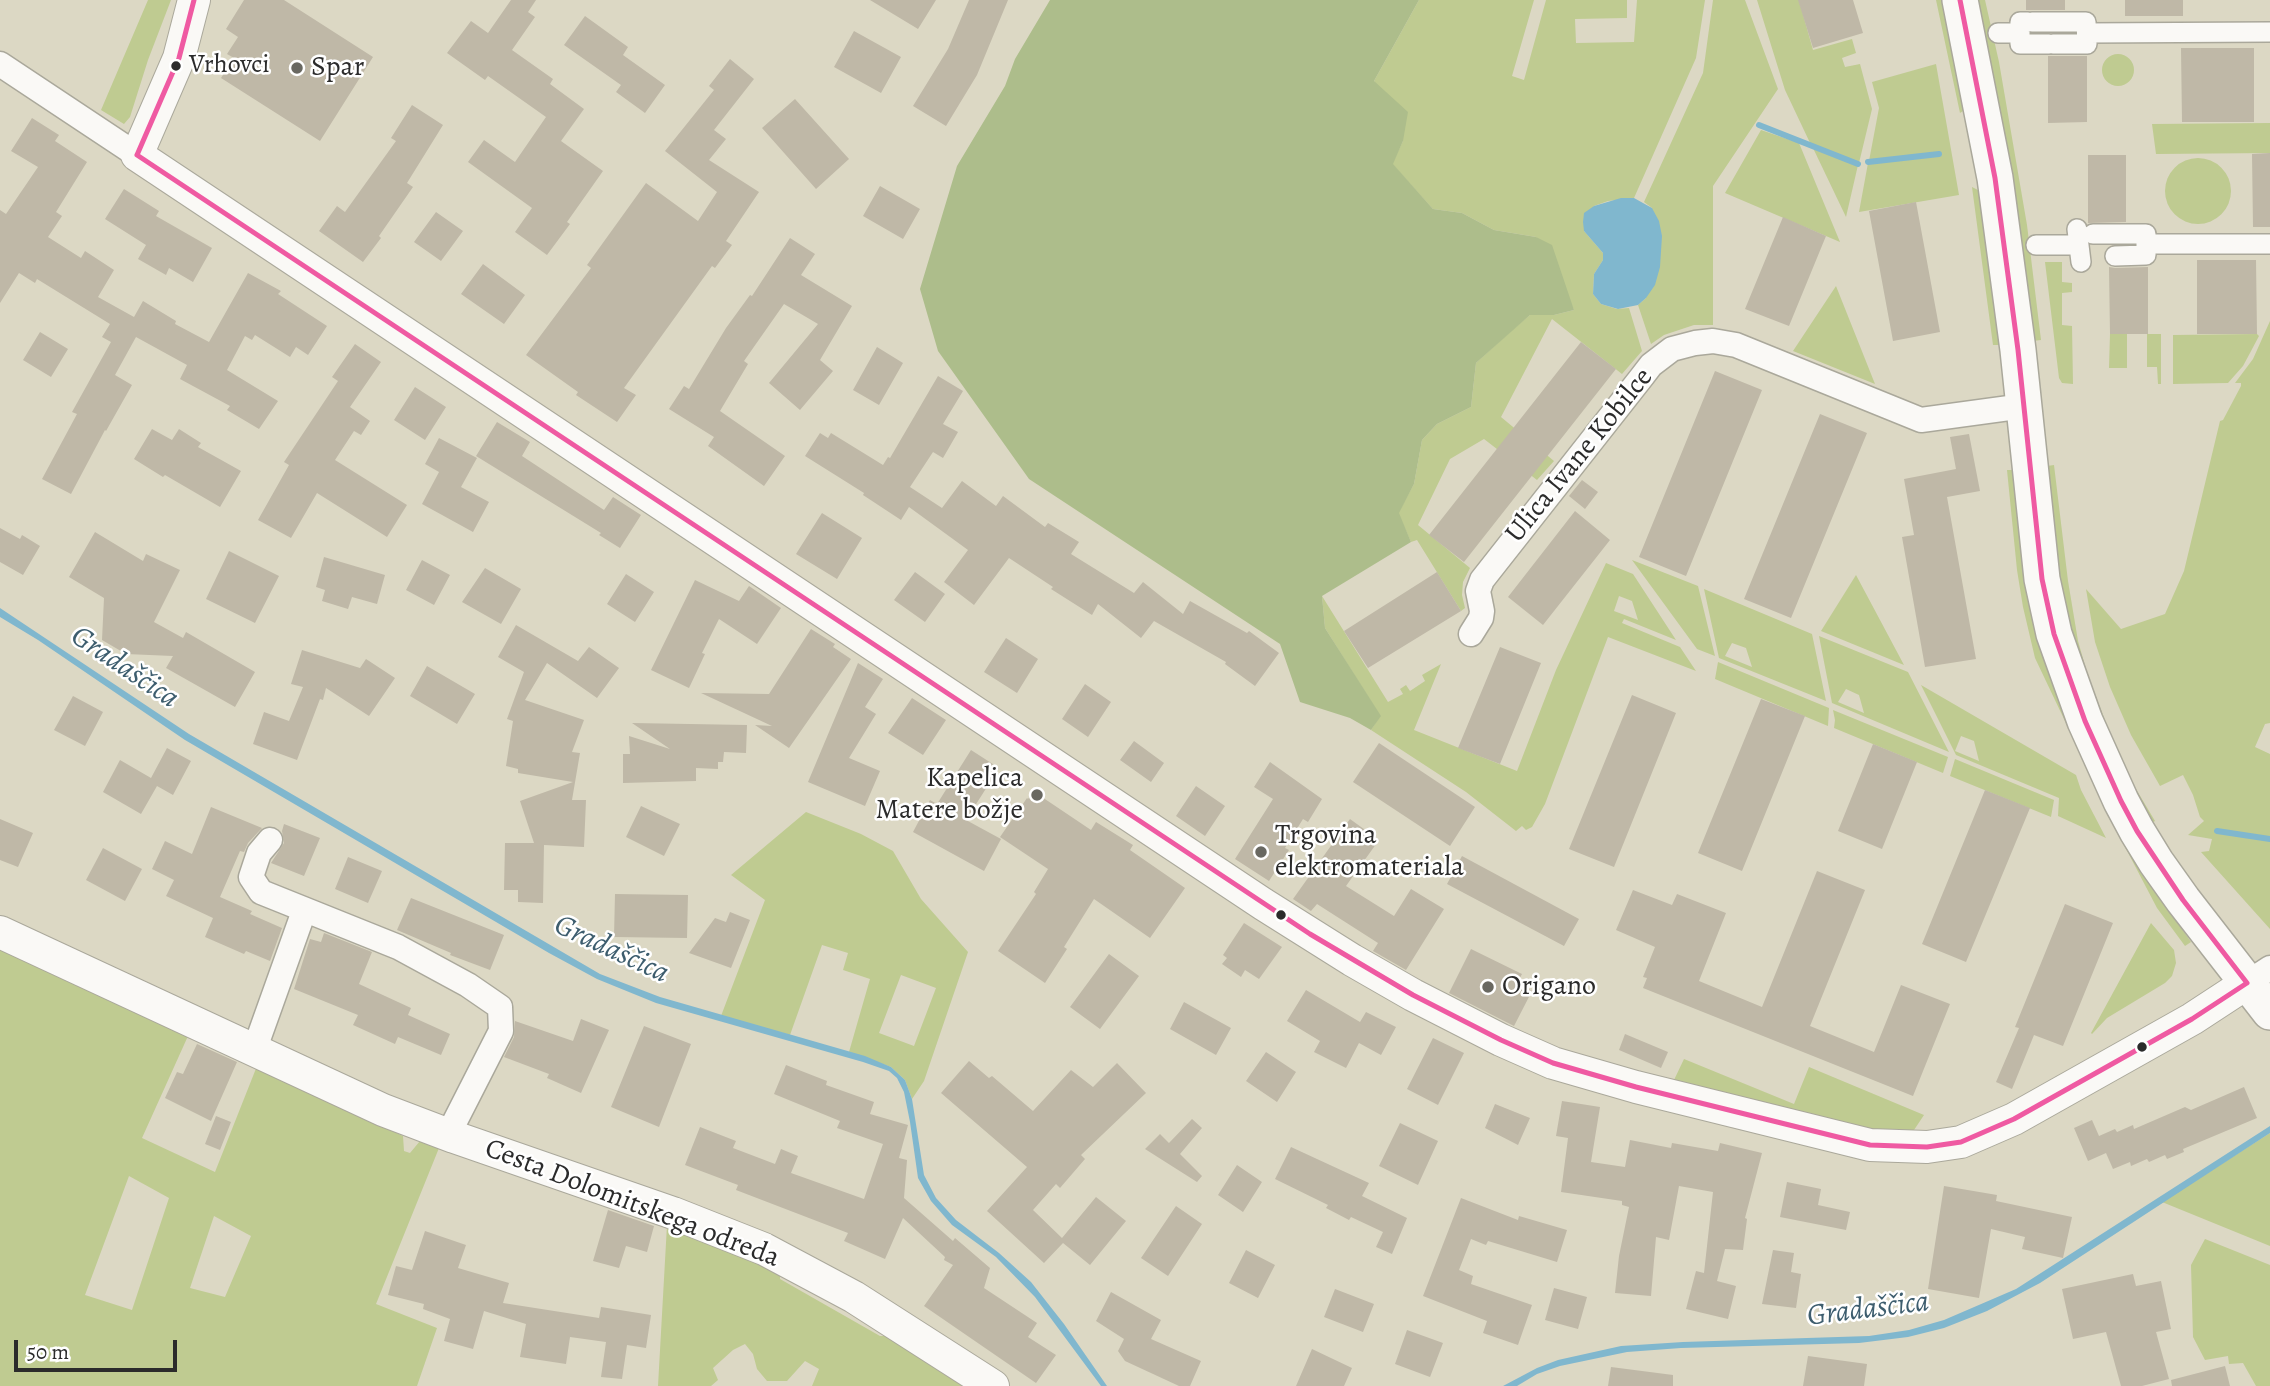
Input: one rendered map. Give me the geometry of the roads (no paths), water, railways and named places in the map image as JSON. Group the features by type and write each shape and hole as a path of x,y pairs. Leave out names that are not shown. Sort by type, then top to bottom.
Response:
{"main road":[{"path":"1960,0 1995,178 2024,406 2042,579 2054,634 2071,686 2121,802 2145,844 2183,900 2259,975 2270,1012"}],"street":[{"path":"136,155 179,58 194,0"},
{"path":"1998,33 2027,26 2087,22 2087,44 2020,44 2027,26"},
{"path":"2087,33 2270,32"},
{"path":"0,64 1310,934 1413,995 1553,1063 1636,1087 1870,1144 1927,1147 1961,1142 2014,1119 2192,1019 2259,975"},
{"path":"2036,246 2146,234 2146,255 2112,256 2083,242"},
{"path":"2146,244 2270,244"},
{"name":"Ulica Ivane Kobilce","path":"1471,634 1481,618 1479,591 1482,580 1651,365 1672,349 1713,341 1736,345 1921,420 2024,406"},
{"name":"Cesta Dolomitskega odreda","path":"270,840 259,853 251,877 261,892 398,947 468,985 500,1007 501,1031 448,1135"},
{"path":"254,1051 304,911"},
{"name":"Cesta Dolomitskega odreda","path":"0,932 383,1110 673,1213 764,1249 865,1303 993,1386"}],"water":[{"path":"1621,198 1634,198 1652,208 1659,221 1662,236 1660,267 1655,285 1638,305 1618,309 1601,304 1593,294 1594,274 1603,260 1603,253 1584,231 1583,222 1584,213 1594,206"},
{"name":"Gradaščica","path":"0,608 189,734 600,974 660,997 865,1056 891,1067 905,1080 912,1099 924,1175 936,1198 956,1220 1031,1282 1107,1386 1101,1386 1035,1297 996,1257 952,1225 931,1201 918,1178 904,1092 897,1078 889,1071 656,1003 597,979 185,740 0,617"},
{"name":"Gradaščica","path":"2270,1126 2270,1133 2040,1283 1987,1311 1944,1328 1908,1337 1859,1343 1627,1352 1560,1366 1537,1374 1517,1386 1503,1386 1558,1360 1621,1346 1869,1336 1909,1330 1944,1320 2016,1289"}],"waterway":[{"path":"1759,125 1858,164"},
{"path":"1868,162 1939,154"},
{"path":"2217,831 2270,839"}],"place":[{"name":"Vrhovci","path":"176,66"},
{"name":"Spar","path":"297,68"},
{"name":"Kapelica Matere božje","path":"1037,795"},
{"name":"Trgovina elektromateriala","path":"1261,852"},
{"name":"Origano","path":"1488,987"}]}
